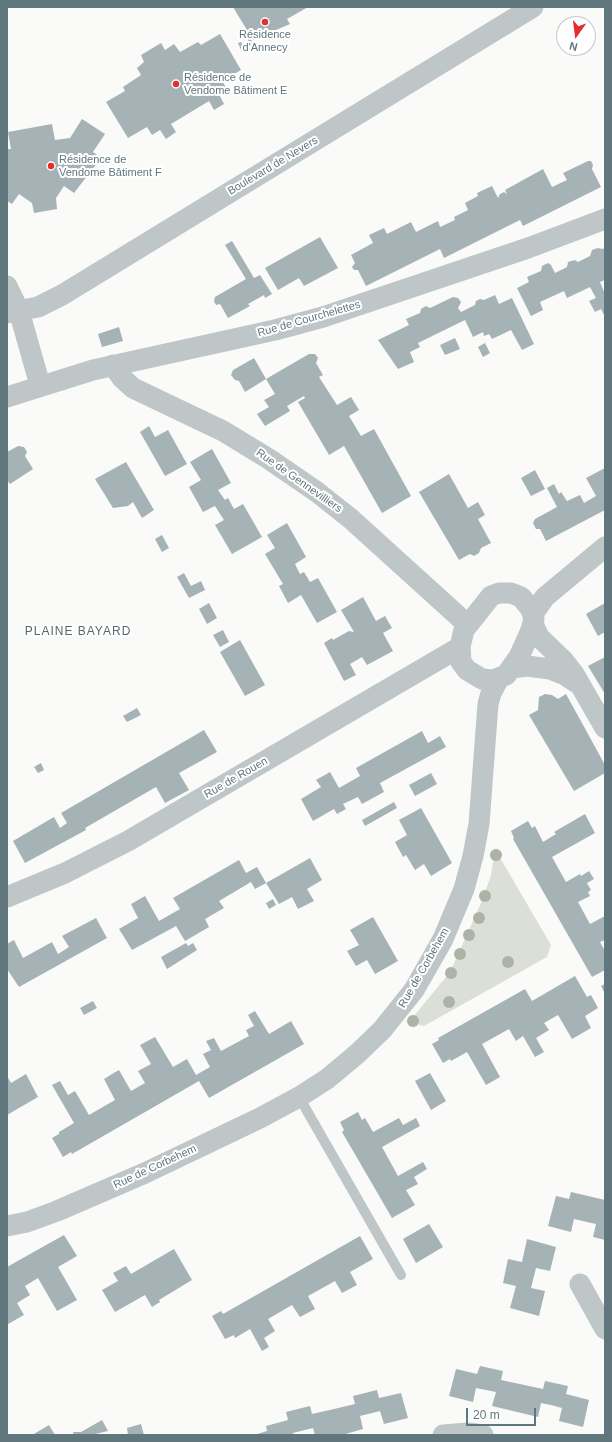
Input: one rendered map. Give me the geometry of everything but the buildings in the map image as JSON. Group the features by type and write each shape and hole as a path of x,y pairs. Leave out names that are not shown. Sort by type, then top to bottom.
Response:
{"street":[{"name":"Boulevard de Nevers","path":"13,312 38,307 62,296 533,7"},
{"name":"Rue de Courchelettes","path":"7,397 40,385 113,365 275,330 323,317 528,248 605,219"},
{"path":"7,286 13,312 40,385"},
{"name":"Rue de Gennevilliers","path":"113,365 122,378 133,388 223,431 269,459 318,492 365,532 468,625"},
{"path":"505,674 526,642 533,619 548,594 605,547"},
{"path":"582,688 565,675 550,669 527,666 488,680 471,673 461,662 460,647 464,630 486,600 499,593 511,593 521,597 528,605 539,637 563,660 582,688 605,728"},
{"name":"Rue de Rouen","path":"7,898 128,841 460,647"},
{"name":"Rue de Corbehem","path":"7,1226 27,1222 57,1211 145,1174 299,1097 342,1067 382,1030 414,990 443,939 464,889 476,844 481,809 488,704 491,693 505,674"},
{"path":"580,1284 605,1329"},
{"path":"443,1435 468,1433 483,1435"}],"lane":[{"path":"299,1097 401,1275"}],"shaded area":[{"path":"495,849 551,945 547,957 424,1026 409,1022 450,972 482,901 491,875"}],"place":[{"name":"Résidence d'Annecy","path":"265,22"},
{"name":"Résidence de Vendome Bâtiment E","path":"176,84"},
{"name":"Résidence de Vendome Bâtiment F","path":"51,166"}],"district":[{"name":"PLAINE BAYARD","path":"78,632"}]}
